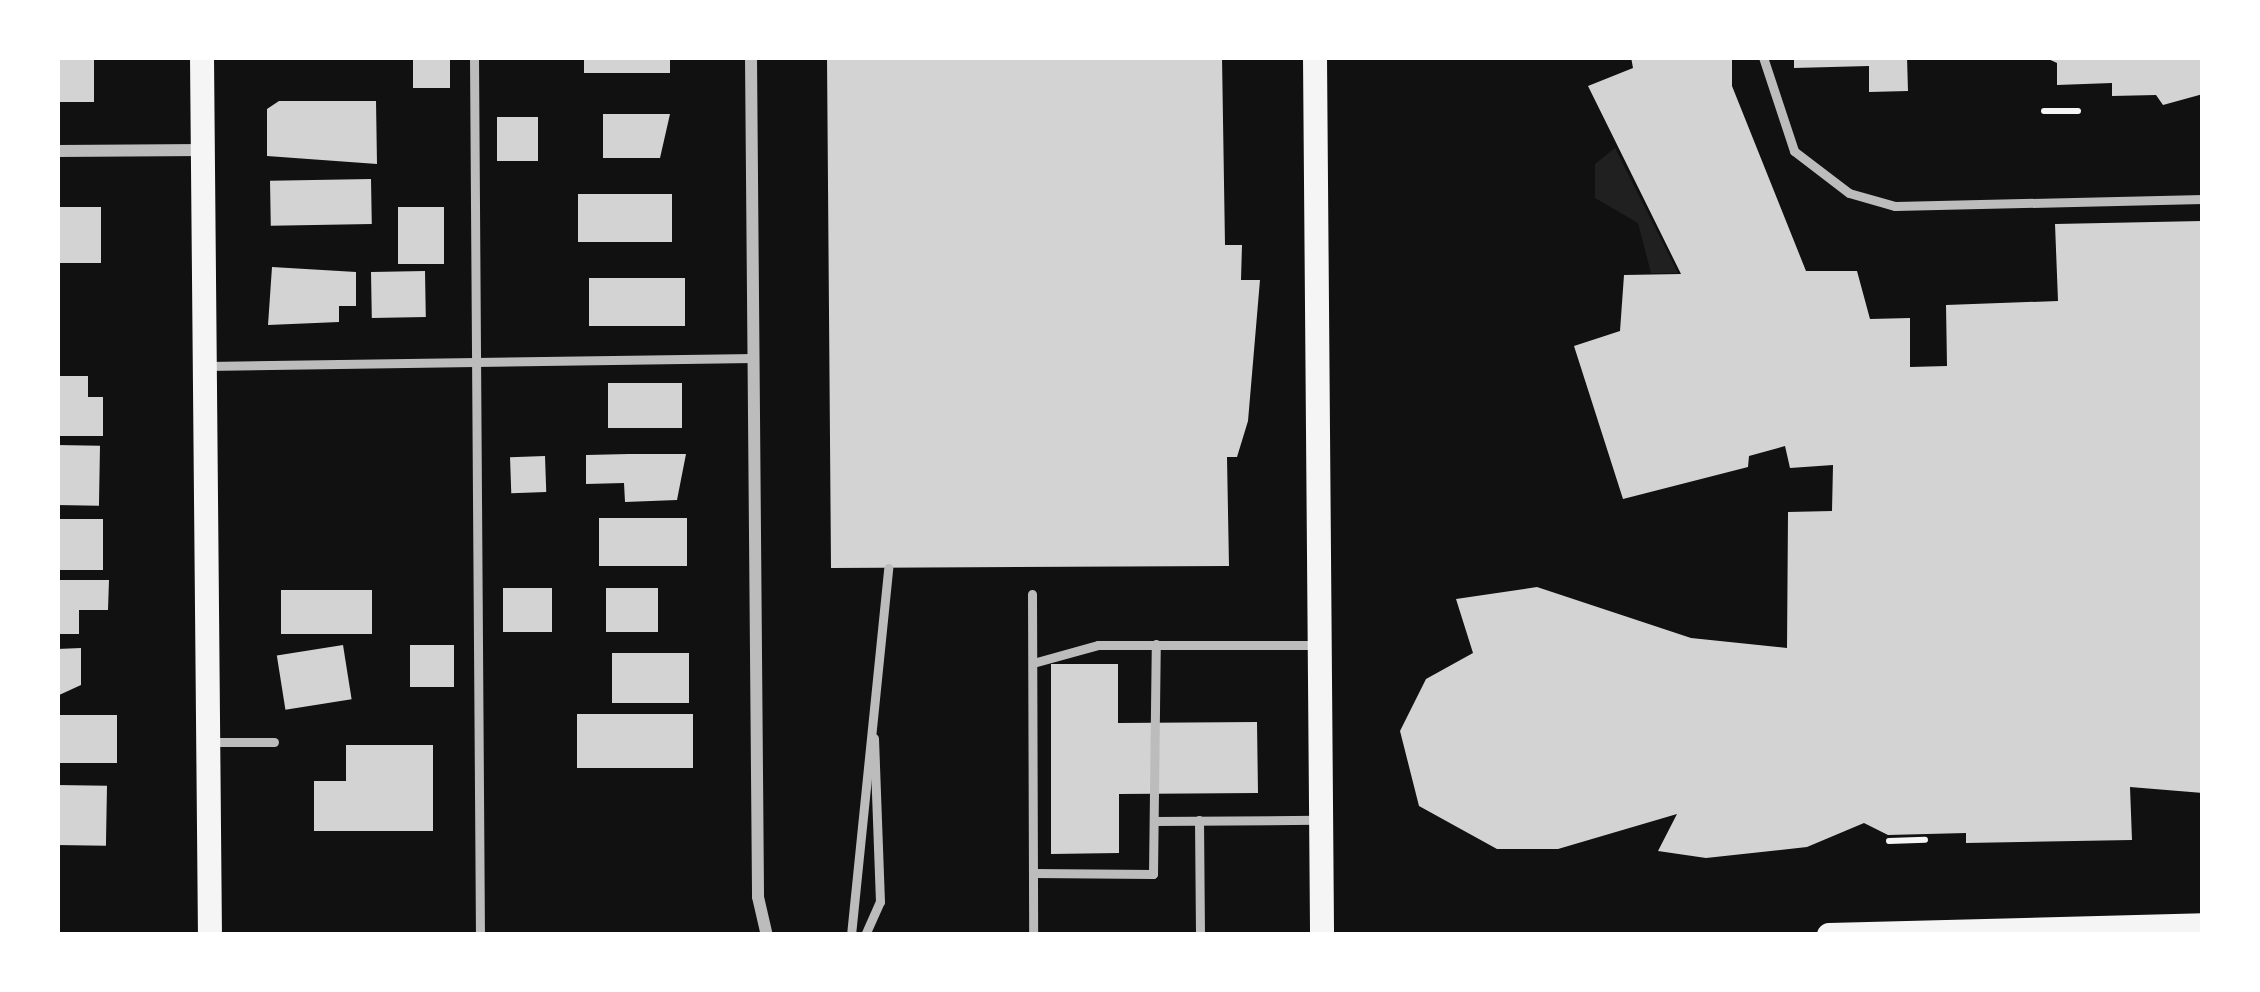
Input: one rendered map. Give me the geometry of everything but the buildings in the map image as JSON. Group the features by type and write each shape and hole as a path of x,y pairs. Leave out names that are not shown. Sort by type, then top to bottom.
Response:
{"main road":[{"path":"202,57 210,935"},
{"path":"1316,57 1322,935"},
{"path":"1829,935 2203,925"}],"street":[{"path":"751,57 758,897 767,935"},
{"path":"57,151 203,150"}],"lane":[{"path":"474,57 480,935"},
{"path":"1762,57 1794,151 1849,193 1895,206 2203,199"},
{"path":"205,366 754,358"},
{"path":"851,935 887,568"},
{"path":"1032,594 1034,935"},
{"path":"1033,663 1156,644 1320,645"},
{"path":"1034,873 1154,874 1156,644"},
{"path":"865,935 880,902 873,733"},
{"path":"206,742 274,742"},
{"path":"1154,820 1322,820"},
{"path":"1199,820 1200,935"}],"path":[{"path":"2044,111 2078,111"},
{"path":"1889,841 1925,840"}],"shaded area":[{"path":"1615,148 1678,273 1651,273 1638,223 1595,198 1595,164"}]}
